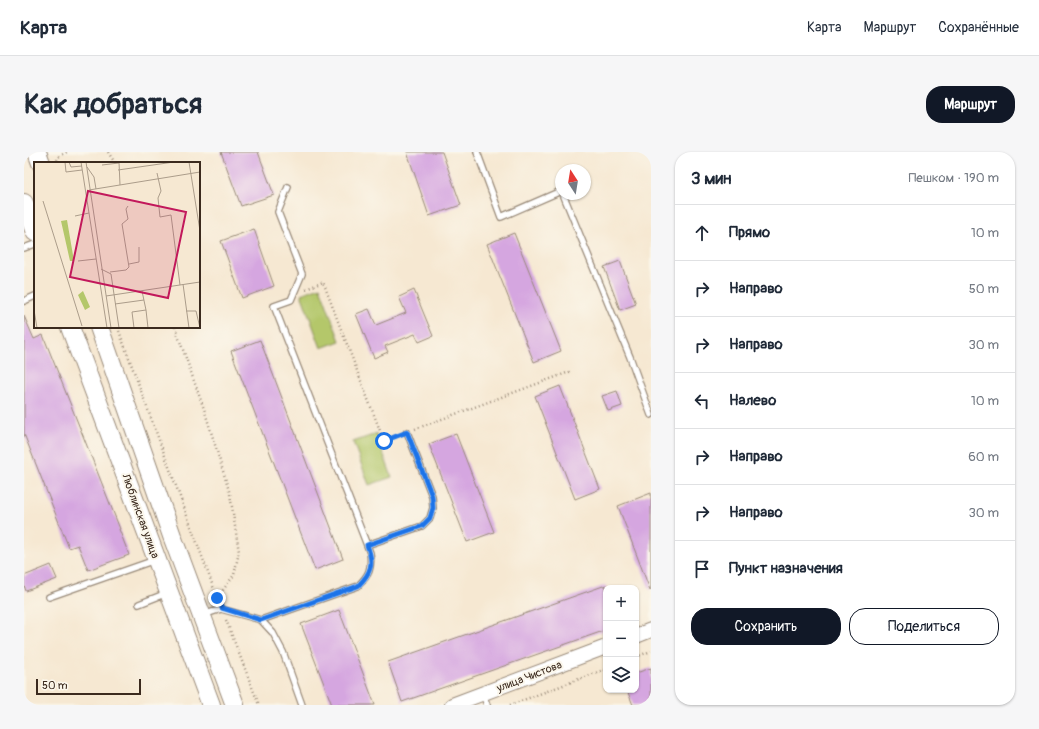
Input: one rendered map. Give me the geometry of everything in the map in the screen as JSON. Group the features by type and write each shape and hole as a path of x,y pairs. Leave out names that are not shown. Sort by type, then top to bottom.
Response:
{"main road":[{"path":"37,152 41,162"},
{"path":"24,203 34,229"},
{"name":"Люблинская улица","path":"70,328 211,705"},
{"name":"Люблинская улица","path":"99,328 172,536 235,705"}],"street":[{"path":"639,635 651,630"},
{"name":"улица Чистова","path":"452,705 485,699 603,648"}],"lane":[{"path":"477,152 502,217 555,194"},
{"path":"261,620 358,586 367,577 372,564 367,545 274,306 291,300 302,274 278,212 288,187"},
{"path":"565,200 630,358 651,415"},
{"path":"24,248 34,244"},
{"path":"24,301 34,296"},
{"path":"367,545 422,526 430,518 433,508 432,496 407,432"},
{"path":"49,598 157,559"},
{"path":"139,604 169,593"},
{"path":"201,616 222,608 261,620 273,633 283,652 302,705"}],"path":[{"path":"56,162 58,157 67,152"},
{"path":"108,152 114,162"},
{"path":"294,294 323,282 384,441 572,371"},
{"path":"117,328 217,598 259,705"},
{"path":"175,328 205,412 230,494 239,552 234,575 217,598"},
{"path":"639,656 651,652"},
{"path":"510,705 603,670"}],"green space":[{"path":"320,287 340,341 321,348 301,294"},
{"path":"376,434 392,477 369,485 353,442"}],"building":[{"path":"221,152 258,152 274,195 241,206"},
{"path":"407,152 442,152 461,205 429,216"},
{"path":"254,229 274,286 242,298 221,241"},
{"path":"514,233 561,351 534,362 487,244"},
{"path":"620,261 636,304 620,310 604,267"},
{"path":"414,290 433,336 419,342 415,334 385,346 388,352 374,358 356,314 369,309 376,325 406,313 399,297"},
{"path":"24,316 34,339 43,335 129,555 88,570 78,545 69,548 24,434"},
{"path":"260,340 343,559 315,570 231,351"},
{"path":"560,386 600,489 575,499 535,396"},
{"path":"617,391 622,406 608,411 602,396"},
{"path":"456,434 494,532 467,542 429,444"},
{"path":"651,493 651,590 650,590 618,506"},
{"path":"51,565 57,579 26,591 24,576"},
{"path":"603,586 603,631 402,702 388,662"},
{"path":"339,610 375,705 332,705 301,624"},
{"path":"651,668 651,705 633,705 628,693 639,693 639,672"}],"route":[{"path":"217,598 222,608 261,620 358,586 367,577 372,564 367,545 422,526 430,518 433,508 432,496 407,432 384,441"}]}
